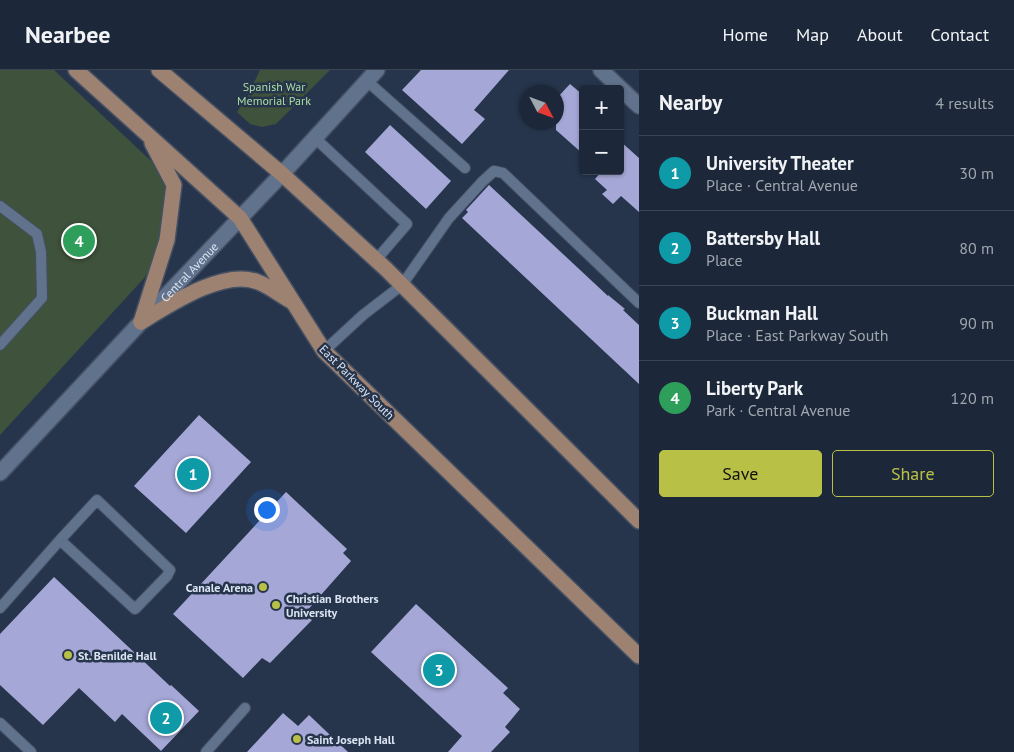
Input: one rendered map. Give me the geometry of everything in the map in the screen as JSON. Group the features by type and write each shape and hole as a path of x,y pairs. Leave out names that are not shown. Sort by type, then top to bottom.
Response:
{"main road":[{"name":"East Parkway South","path":"76,70 240,218 324,351 639,655"},
{"path":"159,70 282,174 376,260 639,522"},
{"path":"601,70 639,106"},
{"name":"Central Avenue","path":"0,473 372,76"},
{"path":"141,322 167,240 174,186 146,133"},
{"path":"141,322 189,294 222,281 244,278 258,282 293,302"}],"lane":[{"path":"372,76 465,168"},
{"path":"315,138 407,224 376,260"},
{"path":"324,351 363,315 402,286 449,218 494,171 503,173 639,303"},
{"path":"0,206 37,234 41,252 42,298 0,345"},
{"path":"0,608 60,540 97,500 170,570 167,576 135,609 60,540"},
{"path":"206,752 245,708"},
{"path":"0,723 31,752"}],"green space":[{"path":"0,70 54,70 166,175 169,185 154,265 147,275 0,435"},
{"name":"Spanish War Memorial Park","path":"260,70 330,70 276,124 262,127 250,124 237,112"}],"building":[{"path":"421,70 509,70 474,110 485,119 462,144 402,90"},
{"path":"570,84 579,92 579,150 556,130 564,130 564,90"},
{"path":"390,125 451,181 426,209 365,152"},
{"path":"624,145 639,158 639,212 621,196 613,204 602,194 607,190 595,179 598,175 624,175"},
{"path":"489,185 608,296 625,309 623,310 639,325 639,384 462,218 468,212 466,210"},
{"path":"199,415 251,462 186,533 134,486"},
{"name":"Canale Arena","path":"286,492 347,549 343,553 351,561 305,613 312,620 270,663 262,658 243,678 173,614"},
{"name":"St. Benilde Hall","path":"54,577 199,711 161,751 122,714 115,722 79,688 43,725 0,685 0,634"},
{"path":"416,604 508,688 503,693 520,709 505,727 510,732 491,752 448,752 462,736 371,652"},
{"name":"Saint Joseph Hall","path":"283,713 298,726 309,715 348,752 247,752"}],"place":[{"name":"Liberty Park","path":"79,241"},
{"name":"University Theater","path":"193,474"},
{"name":"Canale Arena","path":"263,587"},
{"name":"Christian Brothers University","path":"276,605"},
{"name":"St. Benilde Hall","path":"68,655"},
{"name":"Buckman Hall","path":"439,670"},
{"name":"Battersby Hall","path":"166,718"},
{"name":"Saint Joseph Hall","path":"297,739"}]}
